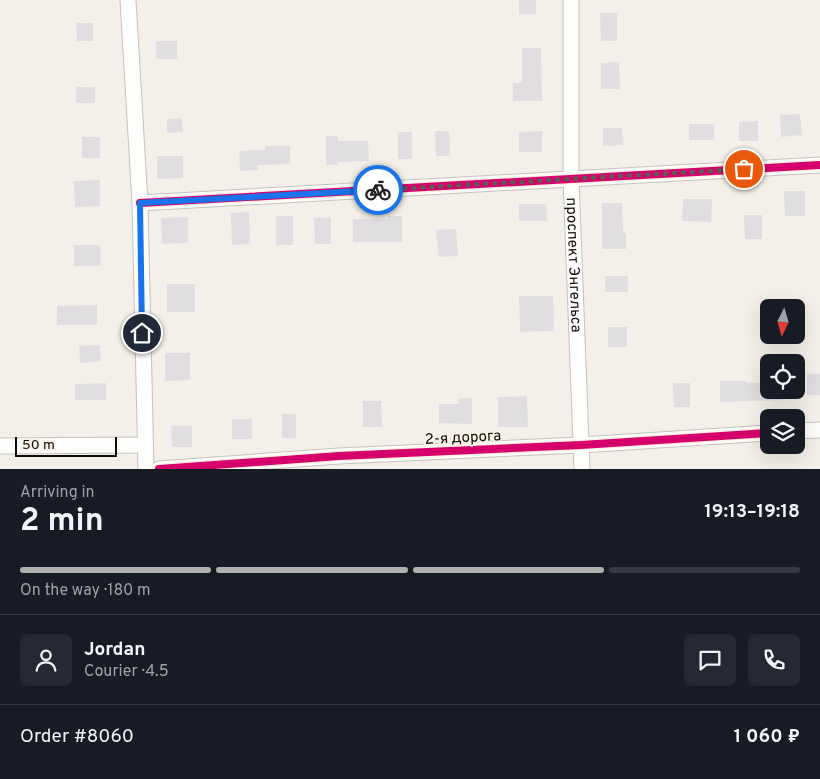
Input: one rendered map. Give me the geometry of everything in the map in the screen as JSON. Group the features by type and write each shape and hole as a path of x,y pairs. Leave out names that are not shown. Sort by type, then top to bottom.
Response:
{"street":[{"path":"128,0 140,203 146,469"},
{"name":"проспект Энгельса","path":"570,0 572,180 582,469"},
{"path":"140,203 820,165"},
{"path":"805,431 820,430"},
{"name":"2-я дорога","path":"159,469 339,456 581,445 760,433"},
{"path":"0,446 145,445"}],"building":[{"path":"519,0 536,0 536,14 519,14"},
{"path":"600,13 617,13 617,41 601,41"},
{"path":"76,23 93,23 93,41 77,41"},
{"path":"156,41 177,41 177,59 156,59"},
{"path":"522,48 541,48 542,101 513,101 513,83 522,83"},
{"path":"619,62 620,89 601,89 601,63"},
{"path":"76,87 95,87 95,103 76,103"},
{"path":"800,114 802,135 781,137 780,115"},
{"path":"182,118 183,132 167,133 167,119"},
{"path":"758,121 758,141 739,141 739,122"},
{"path":"689,124 714,124 714,140 689,140"},
{"path":"603,128 622,128 623,145 603,146"},
{"path":"435,131 449,131 450,156 436,156"},
{"path":"542,131 542,152 519,152 519,132"},
{"path":"398,132 412,132 412,159 398,159"},
{"path":"326,136 338,136 338,141 368,141 369,161 338,162 338,165 326,165"},
{"path":"82,137 100,137 100,158 82,158"},
{"path":"265,146 290,146 290,164 258,165 258,170 240,171 239,151 265,150"},
{"path":"157,156 183,156 183,178 157,179"},
{"path":"100,180 100,206 75,207 74,181"},
{"path":"784,191 805,191 805,216 785,216"},
{"path":"683,199 712,199 711,222 682,221"},
{"path":"602,203 622,203 623,233 626,233 626,249 602,249"},
{"path":"519,204 546,204 547,221 519,221"},
{"path":"249,212 250,244 232,245 231,213"},
{"path":"744,215 762,215 762,239 745,239"},
{"path":"276,216 293,216 293,245 276,245"},
{"path":"388,216 402,216 402,242 353,242 353,219 388,219"},
{"path":"188,217 188,243 162,244 161,218"},
{"path":"314,218 331,218 331,244 315,244"},
{"path":"456,229 458,256 439,257 436,230"},
{"path":"74,245 100,245 101,266 74,266"},
{"path":"605,276 628,276 628,292 605,292"},
{"path":"167,284 195,284 195,312 167,312"},
{"path":"519,296 553,296 554,331 520,332"},
{"path":"97,305 97,325 57,325 57,306"},
{"path":"608,327 627,327 627,347 608,347"},
{"path":"100,345 101,361 80,363 79,346"},
{"path":"165,353 190,353 190,380 165,381"},
{"path":"807,374 820,374 820,395 807,395"},
{"path":"720,381 760,382 760,399 782,399 782,400 720,402"},
{"path":"106,383 106,400 75,400 75,384"},
{"path":"673,383 690,383 690,407 674,407"},
{"path":"527,396 528,427 498,427 498,397"},
{"path":"459,398 472,398 472,424 439,423 439,404 459,404"},
{"path":"363,401 381,401 382,427 363,427"},
{"path":"282,414 296,414 296,438 282,438"},
{"path":"232,419 252,419 252,439 232,439"},
{"path":"171,426 192,426 192,447 172,447"}],"cycle path":[{"path":"140,203 820,165"},
{"path":"159,469 339,456 581,445 760,434"}],"way so far":[{"path":"378,190 744,169"}],"route":[{"path":"142,333 140,203 378,190"}]}
